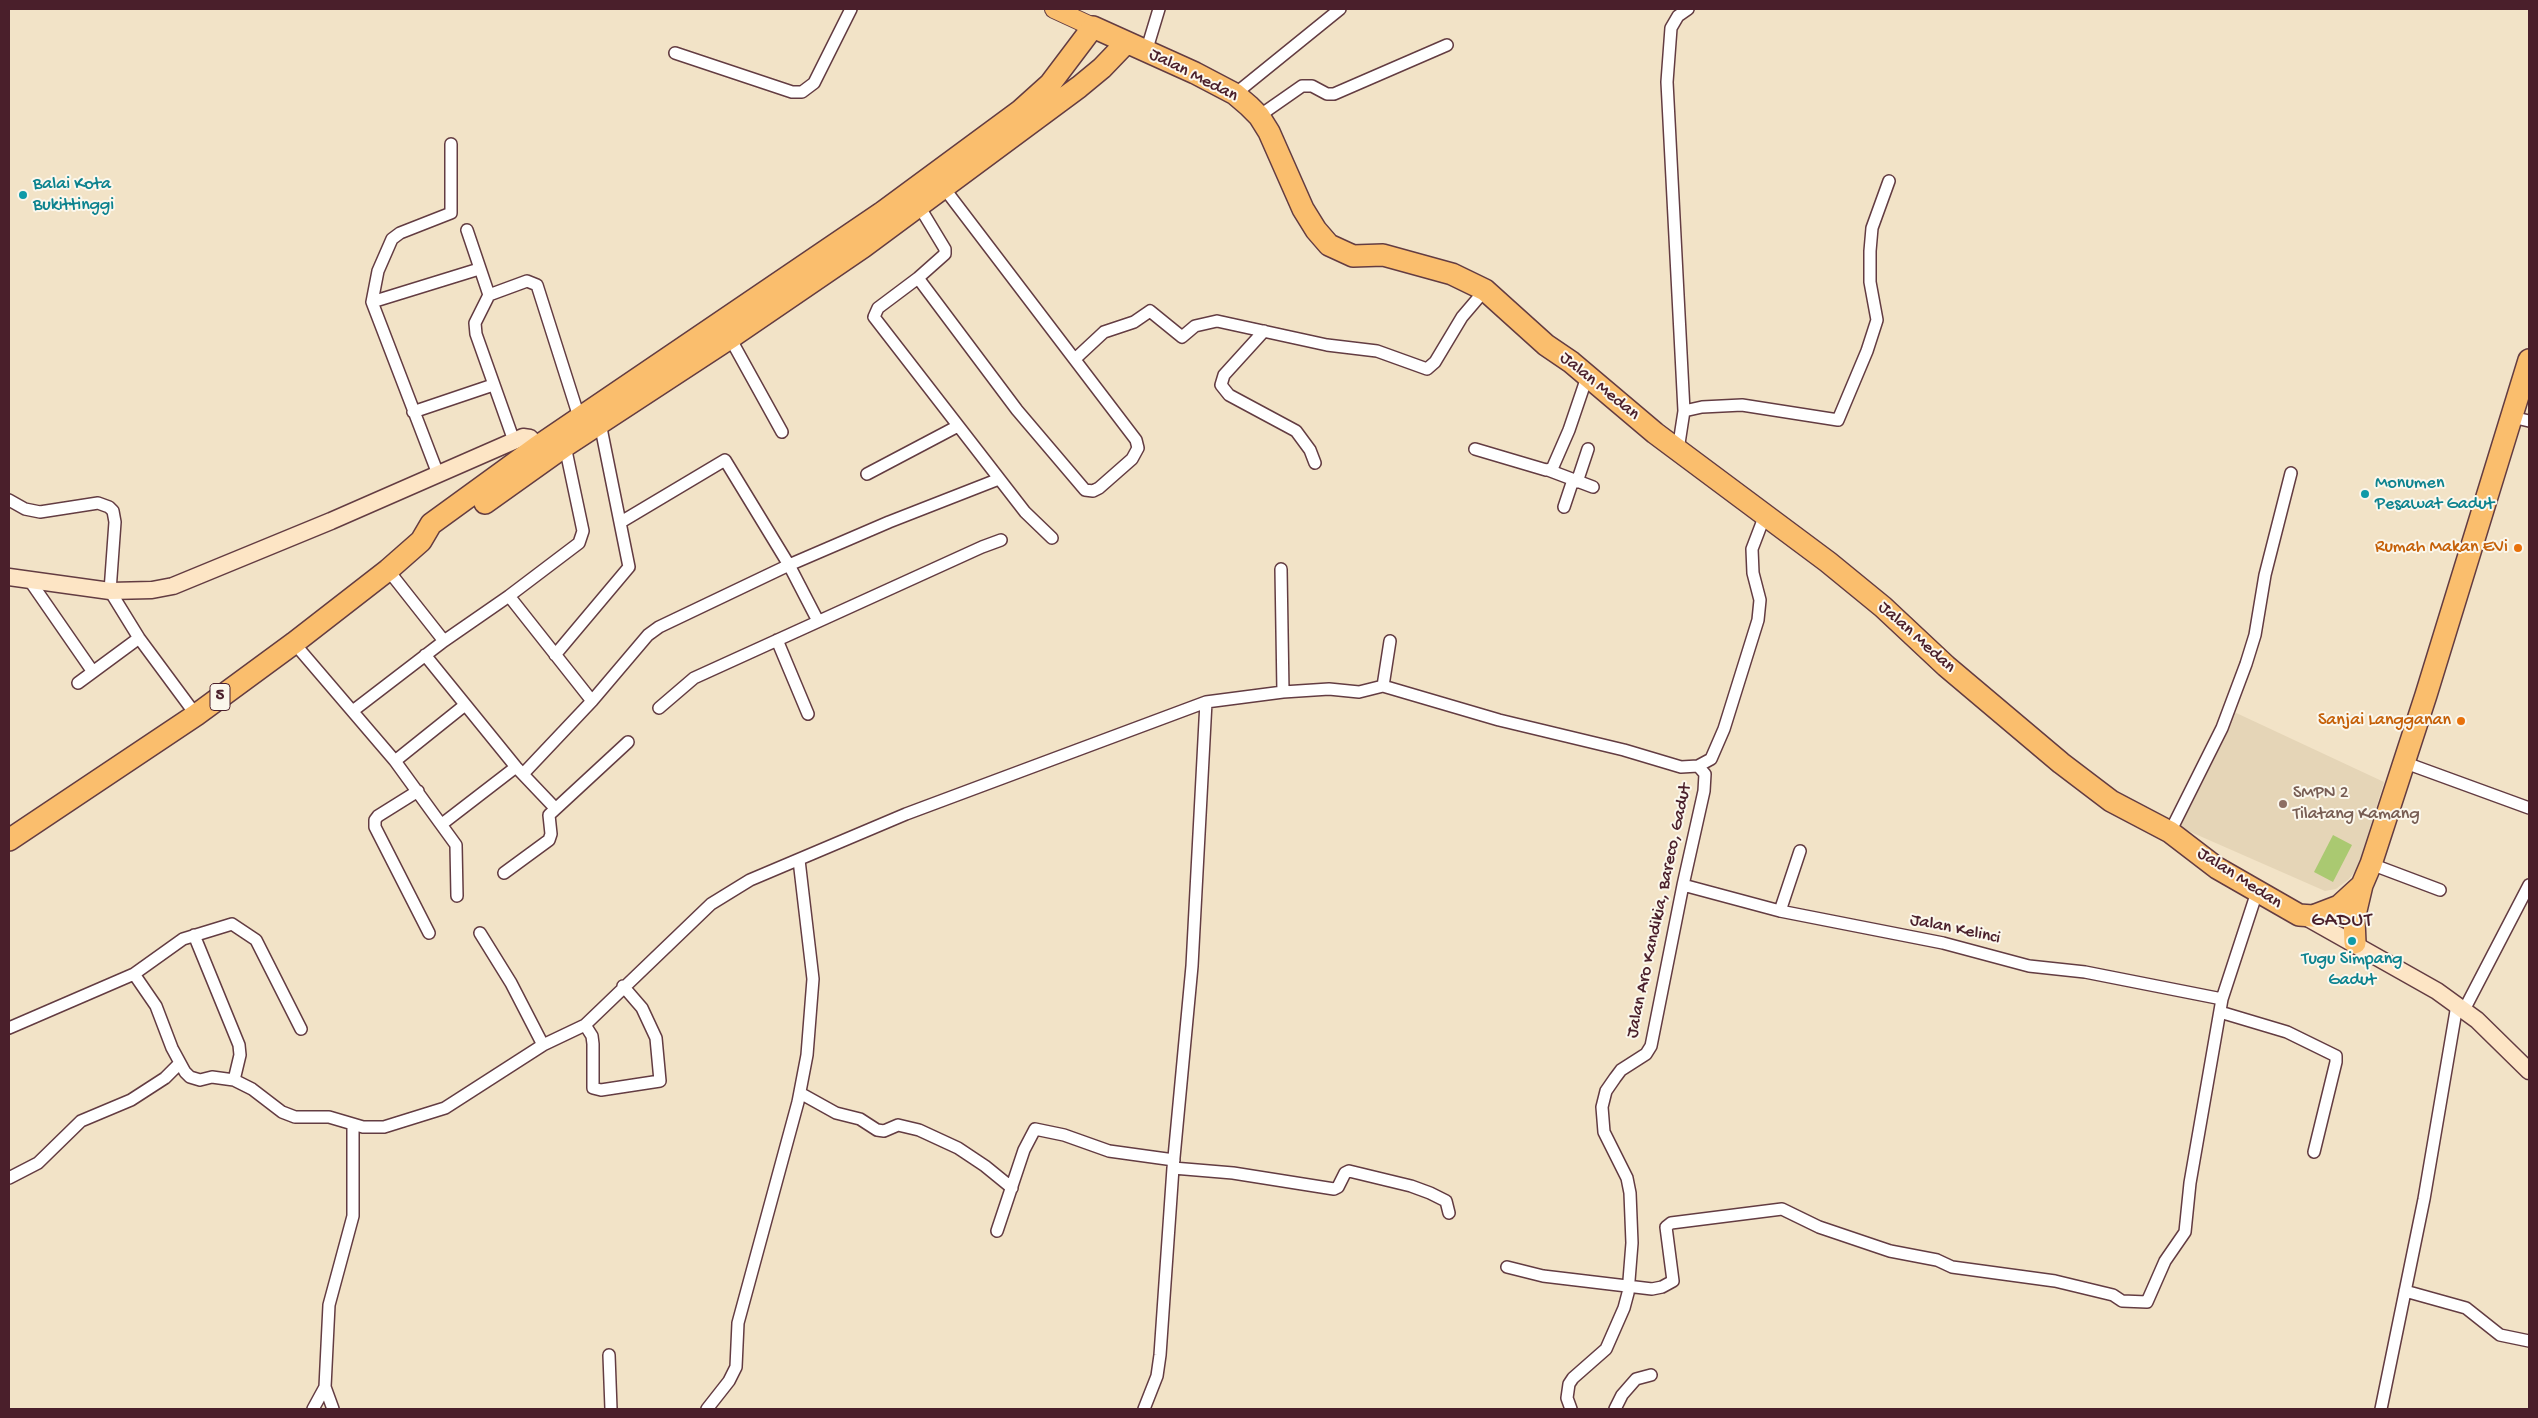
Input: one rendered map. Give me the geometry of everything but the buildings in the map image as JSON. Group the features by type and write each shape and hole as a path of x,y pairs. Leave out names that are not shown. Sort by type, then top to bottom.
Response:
{"highway":[{"name":"Jalan Medan","path":"1093,27 1195,73 1235,94 1259,116 1278,150 1304,209 1316,230 1329,245 1353,256 1384,255 1452,274 1485,290 1587,377 1678,450 1883,607 1946,666 2061,763 2111,801 2170,832 2217,868 2291,912 2304,916 2320,914 2339,906 2362,885 2371,864 2403,762 2521,419 2529,360"},
{"path":"541,453 566,446 600,423 647,383 1020,111 1050,84 1093,27"},
{"path":"541,453 579,417 730,338 919,206 1079,87 1102,68 1126,43"},
{"name":"5","path":"9,840 196,715 294,643 388,570 421,541 437,536 448,529 541,453"},
{"path":"2355,943 2354,920 2362,885"}],"main road":[{"name":"Jalan Medan","path":"1054,9 1093,27"}],"street":[{"path":"675,53 792,92 802,92 814,83 851,9"},
{"path":"1146,52 1159,9"},
{"path":"1235,94 1340,9"},
{"path":"1678,450 1684,410 1667,82 1670,28 1678,16 1688,9"},
{"path":"1259,116 1302,86 1310,85 1327,94 1334,94 1447,45"},
{"path":"438,474 372,302 378,270 392,239 400,233 450,213 451,144"},
{"path":"1684,410 1742,405 1838,420 1867,351 1877,320 1870,282 1870,251 1872,228 1889,181"},
{"path":"918,278 1017,410 1082,487 1093,491 1104,484 1132,459 1138,445 1075,359 944,188"},
{"path":"919,206 946,250 944,255 918,278 878,308 874,317 1029,517 1052,538"},
{"path":"467,230 489,295"},
{"path":"372,302 479,269"},
{"path":"514,441 475,330 476,319 489,295 527,281 537,285 579,417"},
{"path":"1075,359 1104,332 1134,322 1150,311 1182,337 1195,326 1214,321 1327,345 1377,351 1427,369 1435,362 1462,317 1485,290"},
{"path":"1264,331 1224,374 1221,386 1229,395 1296,431 1306,442 1315,463"},
{"path":"730,338 782,432"},
{"path":"1548,470 1553,467 1569,430 1587,377"},
{"path":"413,412 493,385"},
{"path":"555,655 628,567 600,423"},
{"path":"867,474 958,426"},
{"path":"9,577 110,591 152,590 181,583 514,441 527,437 541,453"},
{"path":"354,710 425,655 579,543 582,538 566,446"},
{"path":"1474,449 1548,470 1593,487"},
{"path":"1564,507 1588,449"},
{"path":"620,522 725,460 788,565 818,621"},
{"path":"2170,832 2222,728 2246,664 2255,634 2265,575 2291,473"},
{"path":"442,824 520,771 592,701 655,629 788,565 999,479"},
{"path":"9,500 25,509 40,512 98,503 109,507 115,516 110,591 139,638 196,715"},
{"path":"134,974 156,1006 180,1063 187,1074 193,1078 202,1080 212,1077 234,1080 252,1089 288,1114 303,1118 329,1117 352,1125 373,1128 384,1127 445,1108 543,1045 585,1025 623,986 711,904 750,880 906,814 1206,702 1283,692 1329,689 1359,692 1383,686 1499,720 1624,750 1682,767 1698,766 1711,759 1758,620 1760,600 1753,573 1752,549 1765,515"},
{"path":"659,708 694,678 1001,540"},
{"path":"1281,569 1283,692"},
{"path":"388,570 444,641"},
{"path":"30,581 93,672"},
{"path":"508,596 592,701"},
{"path":"78,683 139,638"},
{"path":"777,640 808,714"},
{"path":"1383,686 1390,641"},
{"path":"294,643 354,710 442,824 458,849 457,896"},
{"path":"425,655 520,771 555,808"},
{"path":"1144,1409 1157,1376 1160,1355 1173,1164 1192,966 1206,702"},
{"path":"395,761 465,705"},
{"path":"504,873 550,838 548,817 555,808 628,742"},
{"path":"2403,762 2529,808"},
{"name":"Jalan Aro Kandikia, Bareco, Gadut","path":"1570,1409 1567,1398 1569,1384 1573,1378 1600,1355 1611,1341 1624,1308 1629,1285 1632,1233 1630,1193 1627,1178 1604,1132 1602,1107 1606,1091 1614,1078 1621,1070 1646,1054 1651,1046 1704,791 1705,774 1698,766"},
{"path":"418,791 378,816 375,820 375,827 429,933"},
{"path":"1780,910 1800,851"},
{"path":"707,1409 729,1381 736,1366 738,1323 800,1093 807,1056 812,979 798,860"},
{"path":"2371,864 2440,890"},
{"name":"Jalan Kelinci","path":"1683,885 1780,910 1942,943 2029,966 2085,972 2222,999"},
{"path":"2380,1409 2460,1008 2529,885"},
{"path":"1507,1267 1543,1276 1652,1289 1668,1285 1673,1281 1666,1227 1671,1223 1782,1209 1819,1227 1890,1251 1937,1260 1952,1267 2055,1282 2113,1295 2122,1301 2147,1302 2165,1261 2185,1232 2190,1183 2222,999 2257,892"},
{"path":"2304,916 2420,980 2460,1008 2529,1071"},
{"path":"9,1028 134,974 169,947 183,939 232,924 252,937 301,1029"},
{"path":"480,933 511,983 543,1045"},
{"path":"194,935 239,1045 240,1055 234,1080"},
{"path":"585,1025 592,1036 593,1088 601,1090 660,1081 656,1038 642,1008 623,986"},
{"path":"2220,1012 2287,1032 2336,1056 2314,1152"},
{"path":"9,1178 38,1163 81,1121 139,1096 165,1078 180,1063"},
{"path":"800,1093 828,1110 860,1119 877,1130 884,1131 902,1125 919,1130 966,1153 1012,1188"},
{"path":"333,1409 325,1386 330,1306 353,1216 352,1125"},
{"path":"997,1231 1024,1150 1035,1129 1064,1135 1109,1151 1173,1164 1332,1189 1338,1187 1344,1172 1350,1171 1411,1186 1441,1198 1446,1201 1449,1213"},
{"path":"2405,1291 2466,1308 2500,1335 2529,1341"},
{"path":"609,1355 612,1409"},
{"path":"1615,1409 1622,1395 1636,1379 1651,1375"},
{"path":"313,1409 325,1386"}],"shaded area":[{"name":"SMPN 2 Tilatang Kamang","path":"2232,711 2384,782 2358,867 2349,879 2336,889 2325,891 2177,826"}],"green space":[{"path":"2333,835 2352,845 2333,882 2314,872"}],"place":[{"name":"Balai Kota Bukittinggi","path":"23,195"},
{"name":"Monumen Pesawat Gadut","path":"2365,494"},
{"name":"Rumah Makan EVi","path":"2518,548"},
{"name":"Sanjai Langganan","path":"2461,721"},
{"name":"SMPN 2 Tilatang Kamang","path":"2283,804"},
{"name":"Tugu Simpang Gadut","path":"2352,941"}],"district":[{"name":"GADUT","path":"2342,922"}]}
